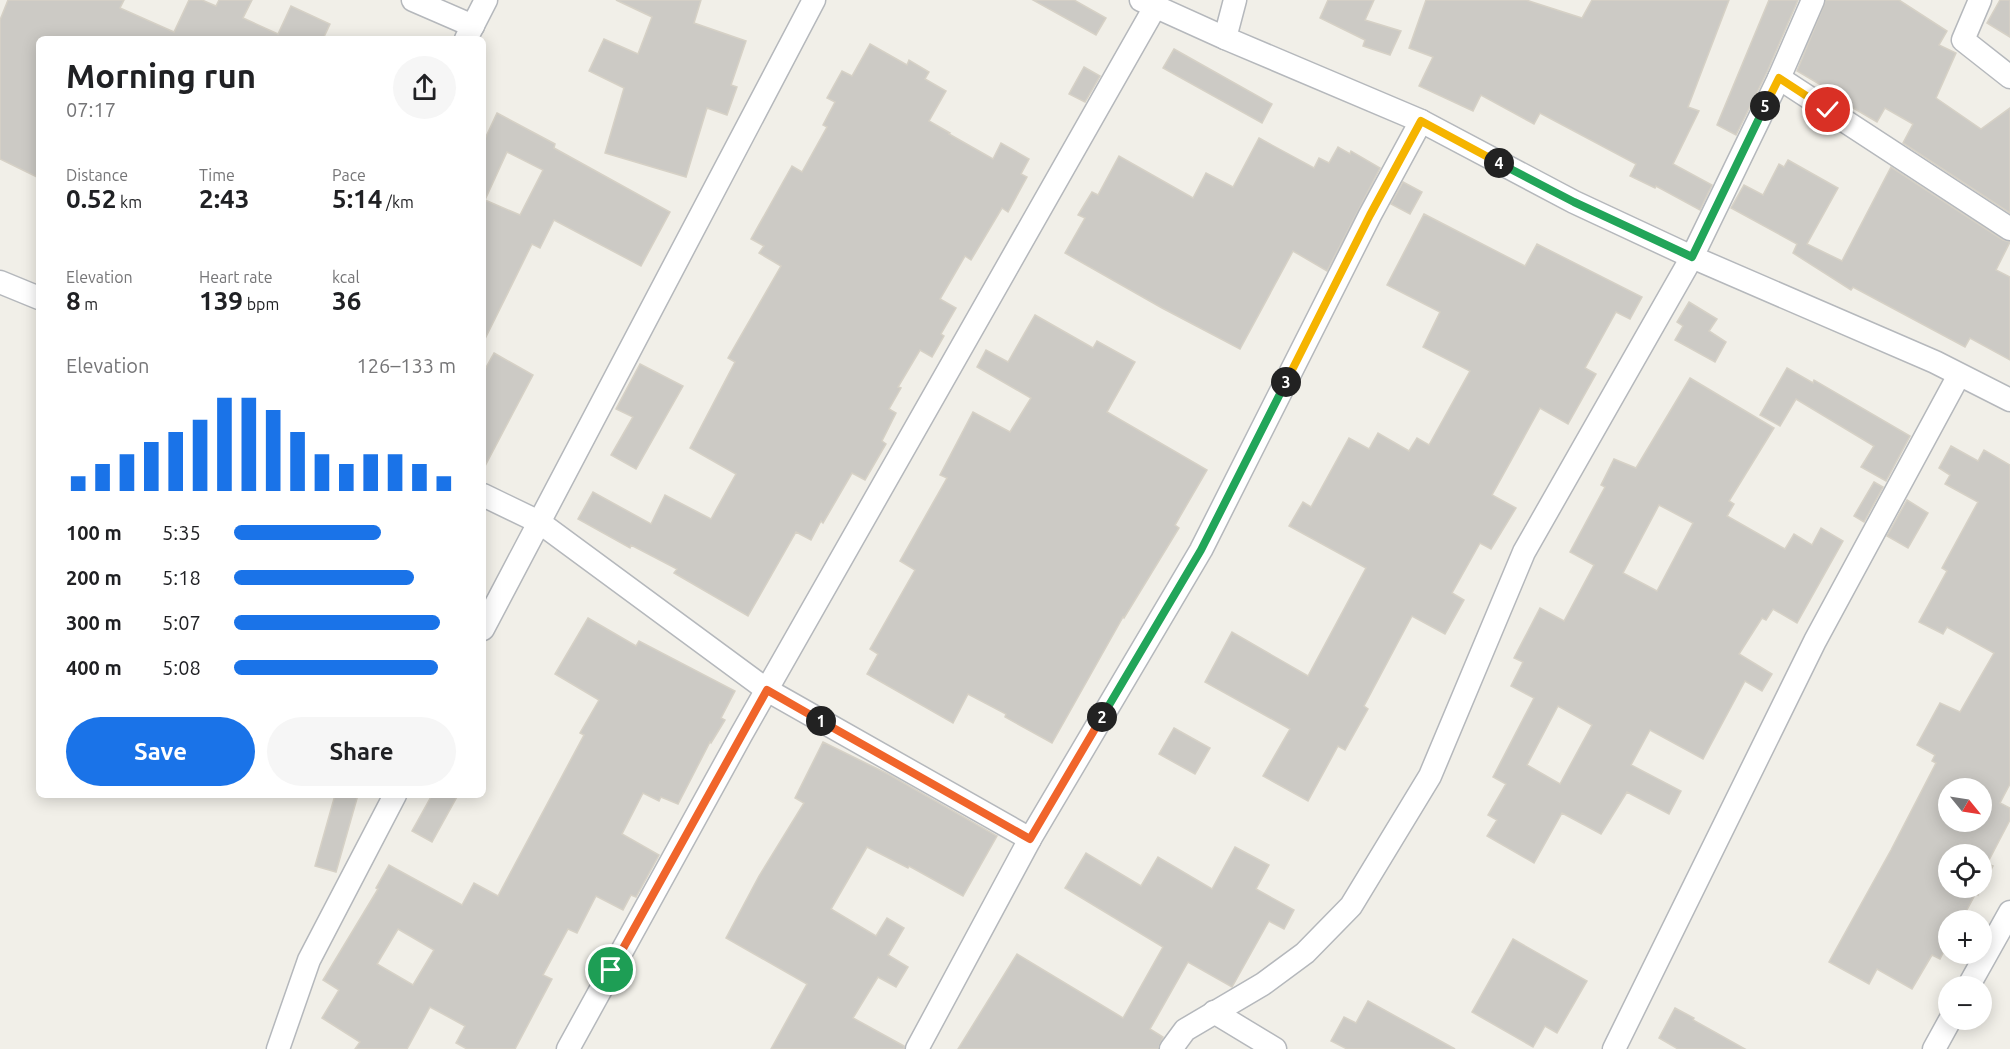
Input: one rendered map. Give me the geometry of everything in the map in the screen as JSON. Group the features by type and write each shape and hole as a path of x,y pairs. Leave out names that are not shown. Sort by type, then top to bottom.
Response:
{"street":[{"path":"413,0 470,33 486,0"},
{"path":"486,623 814,0"},
{"path":"1225,38 1235,0"},
{"path":"1171,1049 1185,1030 1263,984 1305,953 1352,906 1430,776 1524,552 1692,257 1779,78 1813,0"},
{"path":"1980,0 1963,40 2010,77"},
{"path":"568,1049 1148,3 1421,121 1574,202 1692,257 1935,362 2010,400"},
{"path":"1779,78 2010,229"},
{"path":"917,1049 1030,839 1201,550 1370,215 1421,121"},
{"path":"0,282 36,297"},
{"path":"1614,1049 1815,640 1959,375"},
{"path":"486,496 539,522 767,690 1030,839"},
{"path":"279,1049 309,960 393,798"},
{"path":"1974,976 2010,912"},
{"path":"1214,1012 1275,1049"},
{"path":"1934,1049 1944,1030"}],"building":[{"path":"8,0 124,0 120,8 174,32 189,0 202,0 216,6 219,0 252,0 243,18 278,34 291,6 330,24 324,36 36,36 36,177 0,159 0,20"},
{"path":"616,0 701,0 694,23 746,41 731,85 737,87 727,115 707,108 686,177 605,153 624,88 589,71 604,39 638,54 652,17"},
{"path":"1033,0 1074,0 1106,18 1096,35"},
{"path":"1328,0 1374,0 1365,20 1401,31 1390,55 1363,46 1365,40 1320,18"},
{"path":"1426,0 1526,0 1582,18 1592,0 1729,0 1688,107 1699,111 1673,164 1712,185 1700,210 1656,186 1655,188 1630,176 1636,164 1540,113 1534,124 1481,95 1473,111 1419,86 1433,57 1409,48"},
{"path":"1769,0 1798,0 1767,72 1736,135 1717,125"},
{"path":"1826,0 1899,0 1947,31 1939,45 1956,53 1936,98 1981,129 2010,108 2010,213 1903,143 1913,124 1885,108 1877,122 1836,98 1838,95 1797,71"},
{"path":"2000,0 2010,0 2010,37 1987,23"},
{"path":"870,44 907,65 909,60 929,72 925,79 946,91 929,121 993,159 1001,143 1029,159 1021,174 1027,177 1008,212 1002,208 971,260 965,256 940,299 956,308 941,334 944,336 932,357 920,350 898,387 901,388 889,409 896,413 882,441 886,444 865,480 852,473 811,540 796,532 748,616 674,573 677,569 631,545 630,548 578,519 593,492 651,524 665,495 711,519 736,474 690,448 735,362 728,358 781,266 759,253 764,246 751,239 792,166 802,172 827,127 823,125 835,102 827,98 842,71 852,76"},
{"path":"1174,49 1272,104 1262,123 1163,68"},
{"path":"1084,67 1100,76 1085,102 1069,94"},
{"path":"497,113 555,144 554,148 670,212 641,266 554,220 540,248 532,244 486,337 486,200 520,215 543,170 507,152 486,198 486,137"},
{"path":"1259,138 1314,168 1319,158 1329,163 1338,147 1350,154 1351,151 1380,168 1327,271 1293,251 1240,349 1065,253 1085,218 1078,215 1092,192 1098,195 1119,156 1193,198 1206,173 1233,187"},
{"path":"1788,160 1838,188 1807,244 1842,261 1891,167 2003,240 2010,242 1996,270 2010,277 2010,360 1970,338 1965,347 1853,287 1851,290 1793,253 1797,244 1731,208 1744,185 1763,195 1779,164 1784,167"},
{"path":"1403,182 1422,192 1410,214 1391,204"},
{"path":"1424,214 1525,266 1537,244 1642,297 1630,319 1616,312 1585,368 1596,374 1568,424 1540,408 1492,495 1516,508 1491,549 1480,543 1452,593 1464,600 1445,634 1412,616 1364,706 1368,709 1345,750 1338,746 1308,801 1263,776 1290,729 1205,682 1232,632 1308,676 1366,568 1289,526 1303,502 1311,507 1349,438 1369,449 1378,433 1409,451 1417,438 1429,445 1470,371 1423,347 1440,312 1387,285"},
{"path":"1689,302 1717,319 1709,331 1726,342 1715,362 1675,340 1683,326 1677,322"},
{"path":"1035,315 1093,348 1097,341 1135,362 1107,412 1207,470 1175,525 1179,528 1123,617 1052,743 1005,717 1006,714 968,694 953,723 867,674 878,654 870,649 915,570 900,561 947,478 940,475 973,412 1010,432 1031,398 977,367 986,350 1008,362"},
{"path":"494,353 533,375 486,464 486,368"},
{"path":"640,364 683,386 636,469 611,455 633,417 616,409"},
{"path":"1787,368 1813,383 1814,380 1910,436 1886,481 1861,467 1874,446 1796,399 1780,426 1760,415"},
{"path":"1690,378 1774,428 1729,501 1734,504 1727,516 1785,549 1794,534 1812,545 1821,528 1843,541 1797,623 1773,609 1766,620 1762,618 1739,654 1772,674 1762,691 1745,681 1703,759 1650,730 1631,765 1681,791 1669,814 1627,792 1601,834 1562,813 1534,863 1487,836 1497,820 1488,815 1506,784 1493,777 1534,698 1511,686 1523,662 1514,658 1540,608 1564,621 1594,565 1570,552 1605,487 1601,485 1614,459 1636,468","holes":["1659,505 1693,523 1657,591 1623,573","1558,706 1592,725 1560,784 1527,765"]},
{"path":"1951,446 1978,461 1984,450 2010,465 2010,784 2000,803 2010,808 2010,820 1992,854 1992,844 1938,844 1938,898 1973,898 1967,910 1938,910 1938,958 1932,955 1912,989 1877,969 1869,984 1829,962 1936,763 1932,761 1935,755 1917,745 1940,703 1960,712 1994,653 1947,627 1943,634 1919,622 1947,571 1942,568 1978,502 1945,484 1950,475 1939,468"},
{"path":"1874,482 1883,487 1864,522 1854,516"},
{"path":"1907,500 1928,513 1908,548 1887,536"},
{"path":"588,618 636,646 639,641 735,691 721,718 725,720 710,742 678,804 661,797 659,801 643,793 622,834 659,855 636,897 631,895 623,910 596,896 577,933 568,929 543,975 552,979 515,1049 467,1049 456,1043 465,1026 430,1007 407,1049 355,1049 360,1042 322,1018 339,990 323,980 378,889 376,888 389,865 462,905 474,883 498,896 584,735 580,733 599,700 555,674","holes":["398,929 434,950 413,985 377,964"]},
{"path":"1174,728 1210,748 1195,774 1159,754"},
{"path":"823,742 888,774 997,836 963,896 909,866 908,868 867,847 831,909 876,936 887,918 904,928 888,955 908,967 896,987 878,977 853,1018 904,1046 904,1049 771,1049 807,984 726,938 759,876 804,803 795,798"},
{"path":"334,798 357,798 336,872 315,866"},
{"path":"430,798 456,798 432,842 412,831"},
{"path":"1235,847 1269,865 1256,889 1294,910 1284,929 1269,921 1232,987 1188,962 1150,1029 1163,1037 1158,1049 958,1049 1017,954 1123,1018 1163,947 1065,888 1086,853 1141,886 1158,857 1212,889"},
{"path":"1513,939 1587,981 1557,1033 1545,1026 1533,1047 1472,1012"},
{"path":"1368,1001 1455,1049 1347,1049 1331,1041 1344,1017 1356,1023"},
{"path":"1675,1008 1745,1049 1678,1049 1659,1038"}],"route":[{"path":"611,970 767,690 1030,839 1201,550 1370,215 1421,121 1574,202 1692,257 1779,78 1828,110"}]}
